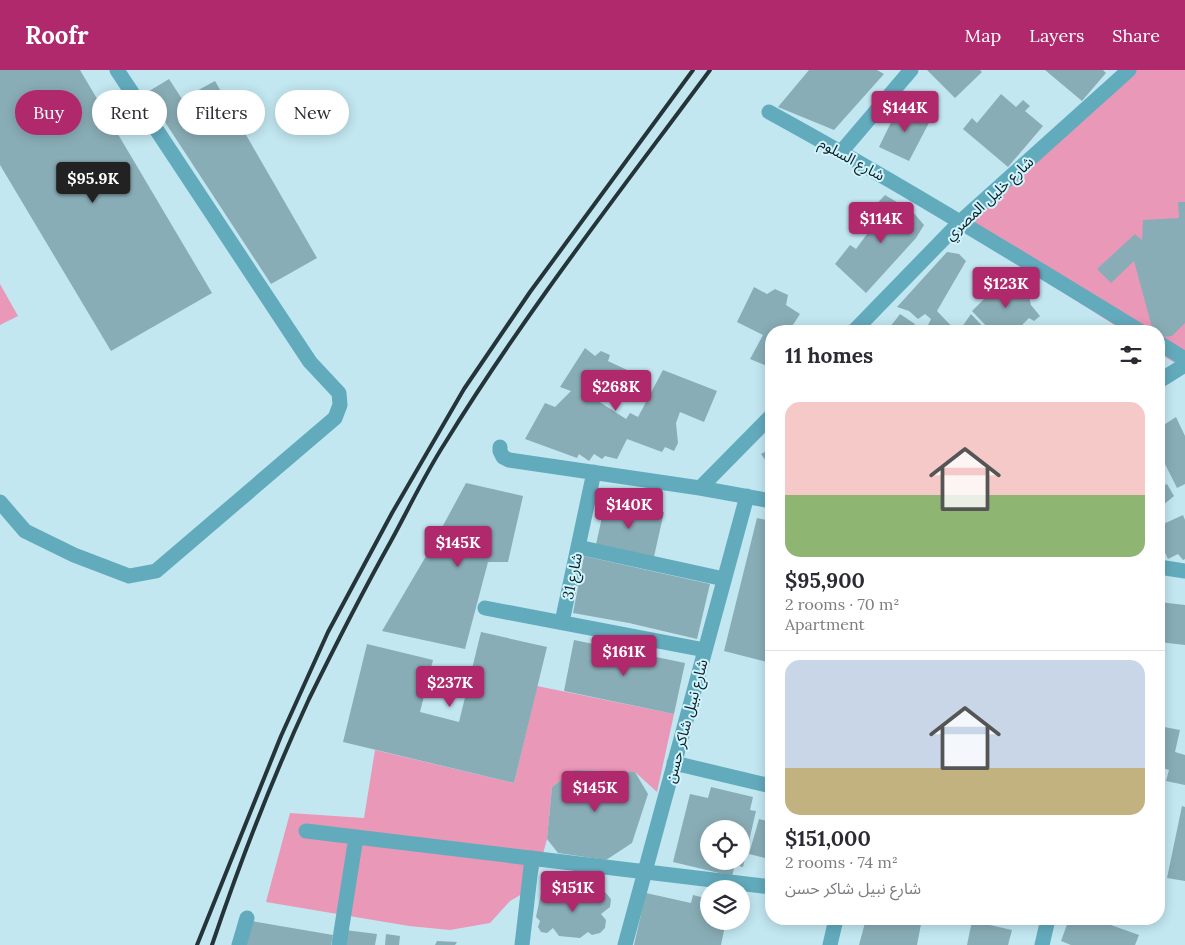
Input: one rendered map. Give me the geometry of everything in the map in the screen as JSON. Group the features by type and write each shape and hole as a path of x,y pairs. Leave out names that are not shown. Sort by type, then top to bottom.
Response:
{"street":[{"path":"0,502 26,531 74,555 129,576 156,571 335,418 340,405 339,393 310,362 117,70"},
{"path":"841,152 911,70"},
{"name":"شارع خليل المصري","path":"860,325 962,221 1129,70"},
{"name":"شارع السلوم","path":"769,112 962,221 1130,325"},
{"path":"1165,347 1185,359"},
{"path":"1165,377 1185,364"},
{"path":"700,488 765,422"},
{"path":"500,447 500,454 506,459 700,488 765,500"},
{"name":"شارع 31","path":"562,622 594,472"},
{"name":"شارع نبيل شاكر حسن","path":"625,945 746,496"},
{"path":"578,547 724,579"},
{"path":"1165,567 1185,571"},
{"path":"485,608 705,650"},
{"path":"674,763 765,785"},
{"path":"306,831 765,887"},
{"path":"339,945 356,837"},
{"path":"522,945 532,858"},
{"path":"239,945 247,918"},
{"path":"830,945 835,925"},
{"path":"1042,945 1047,925"}],"shaded area":[{"path":"1133,70 1185,70 1185,367 1183,368 1165,357 1165,325 1114,325 964,230"},
{"path":"0,284 18,316 0,325"},
{"path":"537,686 674,714 657,792 635,772 575,770 552,787 547,839 534,887 510,901 490,923 450,930 409,926 266,902 290,813 364,818 375,750 514,783"}],"building":[{"path":"0,70 80,70 92,90 92,135 118,135 212,293 111,351 0,165"},
{"path":"809,70 877,70 884,74 834,130 778,107"},
{"path":"927,70 980,70 982,72 955,98"},
{"path":"1045,70 1103,70 1106,73 1082,101"},
{"path":"169,79 177,91 177,135 246,135 317,258 271,284 167,125 167,90 151,90"},
{"path":"215,81 220,90 198,90"},
{"path":"1001,94 1016,107 1023,100 1030,106 1025,111 1043,126 1008,167 963,129 972,118 977,123"},
{"path":"900,104 931,119 909,161 879,147"},
{"path":"885,195 912,211 924,225 916,238 866,293 835,264 850,245 856,249 878,219 870,211"},
{"path":"1178,202 1185,202 1185,323 1172,336 1165,337 1165,325 1151,325 1134,261 1111,283 1097,269 1135,234 1142,240 1143,220 1179,218"},
{"path":"947,252 959,254 966,261 937,311 950,325 928,325 931,319 925,314 918,319 909,311 897,307"},
{"path":"1006,283 1029,296 1031,305 1040,316 1034,321 1029,318 1022,325 985,325 972,311 998,285 1001,287"},
{"path":"754,287 767,294 775,289 788,295 786,305 800,314 793,325 765,325 765,365 750,359 763,335 737,322"},
{"path":"900,314 915,324 914,325 892,325"},
{"path":"971,314 981,325 963,325"},
{"path":"585,348 595,356 601,351 610,355 608,361 627,370 611,398 603,391 595,399 626,419 630,413 638,417 663,370 717,391 704,422 680,412 676,423 678,443 674,451 665,447 662,452 627,439 617,459 605,456 602,459 594,454 589,461 579,454 577,458 525,439 545,403 555,407 571,391 560,387"},
{"path":"1176,417 1185,436 1185,484 1177,488 1165,464 1165,424"},
{"path":"765,452 765,460 761,454"},
{"path":"466,483 523,496 508,562 488,562 465,649 382,631 432,546"},
{"path":"1167,484 1174,496 1165,504 1165,485"},
{"path":"606,499 664,512 653,561 595,549"},
{"path":"1183,515 1185,520 1185,559 1183,560 1178,554 1168,559 1165,552 1165,523"},
{"path":"757,518 765,520 765,661 724,651"},
{"path":"584,556 710,584 697,639 629,623 573,613"},
{"path":"1165,603 1185,605 1185,645 1165,643"},
{"path":"481,632 547,647 514,783 343,742 367,644 433,660 420,712 459,722"},
{"path":"574,640 685,663 674,714 564,691"},
{"path":"1165,727 1180,730 1175,752 1185,755 1185,785 1166,781 1169,770 1165,769"},
{"path":"575,770 635,772 648,794 632,843 606,860 558,853 547,839 552,787"},
{"path":"711,787 753,797 750,810 756,811 750,837 750,820 700,820 700,868 673,862 690,794 708,798"},
{"path":"1182,806 1185,807 1185,881 1167,878"},
{"path":"759,819 765,820 765,858 750,854"},
{"path":"707,870 734,870 732,876"},
{"path":"563,888 574,891 579,897 587,890 605,892 611,899 610,907 601,914 606,920 605,928 600,933 592,935 588,932 580,938 559,936 553,928 547,933 541,932 538,927 540,921 536,917 541,893 547,889 557,894"},
{"path":"646,893 691,903 693,895 700,897 700,930 724,930 721,945 634,945"},
{"path":"251,921 333,935 331,945 244,945"},
{"path":"864,925 921,925 917,945 859,945"},
{"path":"971,925 990,925 1012,930 1008,945 967,945"},
{"path":"1067,925 1111,925 1139,935 1135,945 1071,945 1061,941"},
{"path":"345,930 377,934 375,945 343,945"},
{"path":"386,934 400,936 399,945 385,945"},
{"path":"437,941 457,942 455,945 435,945"}],"railway":[{"path":"197,945 281,736 328,632 392,513 464,389 530,292 693,70"},
{"path":"212,945 257,821 309,699 359,600 431,467 507,347 540,300 710,70"}]}
